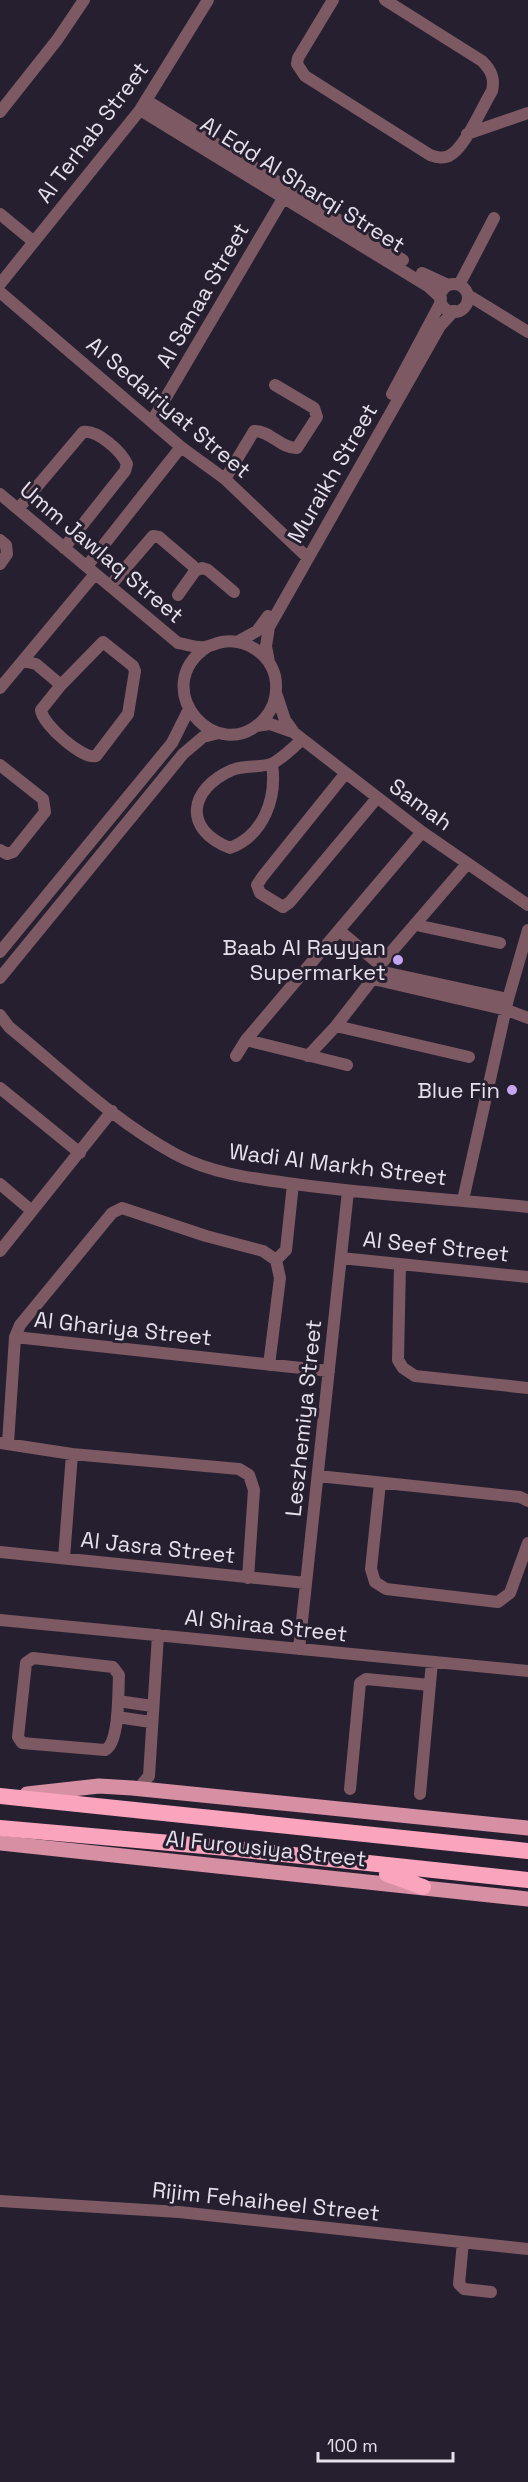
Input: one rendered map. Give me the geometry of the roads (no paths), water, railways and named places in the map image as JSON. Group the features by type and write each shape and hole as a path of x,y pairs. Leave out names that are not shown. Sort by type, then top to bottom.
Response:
{"highway":[{"name":"Al Furousiya Street","path":"3,1797 528,1851"},
{"name":"Al Furousiya Street","path":"0,1828 227,1848 528,1880"},
{"path":"428,1841 459,1836 528,1839"},
{"path":"227,1848 261,1858 386,1874 423,1887"}],"main road":[{"name":"Al Furousiya Street","path":"3,1797 99,1786 528,1828"},
{"name":"Al Furousiya Street","path":"0,1843 528,1899"}],"street":[{"path":"0,112 57,40 84,0"},
{"name":"Al Terhab Street","path":"0,284 143,105 208,0"},
{"path":"333,0 298,58 297,64 305,76 430,155 439,158 448,157 467,134 492,91 494,84 490,69 482,61 385,0"},
{"name":"Al Edd Al Sharqi Street","path":"143,105 433,280 453,285"},
{"path":"467,134 528,113"},
{"name":"Al Edd Al Sharqi Street","path":"287,193 429,287 441,300"},
{"name":"Al Sanaa Street","path":"152,422 287,193"},
{"path":"0,214 34,242"},
{"path":"468,295 466,305 454,311 445,308 441,300 453,285 494,218"},
{"path":"453,285 528,332"},
{"name":"Al Sedairiyat Street","path":"0,292 181,447 225,479 305,555"},
{"name":"Muraikh Street","path":"269,663 266,646 269,627 441,300"},
{"name":"Muraikh Street","path":"237,642 257,631 264,623 440,326 454,311"},
{"path":"225,479 254,431 261,431 294,449 301,445 317,417 314,408 275,386"},
{"path":"18,509 83,432 95,434 123,456 127,464 125,471 64,548"},
{"path":"0,688 23,661 181,447"},
{"name":"Umm Jawlaq Street","path":"0,494 178,643 187,670"},
{"path":"110,586 153,536 168,544 193,566 195,571"},
{"path":"0,540 6,546 7,554 0,564"},
{"path":"178,595 195,571 202,568 208,570 234,592"},
{"path":"103,642 133,666 135,671 132,700 128,714 96,756 86,756 45,723 41,717 41,710 61,685 103,642"},
{"path":"0,978 183,754 203,737 219,733 242,732 256,726 268,715 276,693 275,678 269,663 259,651 237,642 222,642 207,647 195,657 187,670 184,686 189,709 198,721 219,733"},
{"name":"Umm Jawlaq Street","path":"178,643 207,647"},
{"path":"23,661 36,664 61,685"},
{"name":"Samah","path":"276,693 285,720 298,736 422,832 528,905"},
{"path":"0,952 172,743 189,709"},
{"name":"Samah","path":"256,726 270,724 298,736"},
{"path":"272,764 272,798 262,820 245,842 230,848 220,844 202,829 196,819 196,808 207,788 218,777 234,769 272,764 298,736"},
{"path":"0,765 43,800 46,806 45,812 13,852 7,854 0,850"},
{"path":"345,774 263,876 257,885 260,893 283,907 290,902 377,798"},
{"path":"236,1056 246,1040 422,832"},
{"path":"308,1056 336,1026 377,972 467,864"},
{"path":"416,925 500,943"},
{"path":"463,1200 507,1004 528,930"},
{"path":"340,931 377,972 507,1004 528,1018"},
{"name":"Wadi Al Markh Street","path":"0,1015 4,1025 112,1112 159,1144 193,1162 239,1177 348,1191 528,1207"},
{"path":"336,1026 469,1058"},
{"path":"246,1040 346,1065"},
{"path":"0,1088 80,1153"},
{"path":"0,1251 112,1112"},
{"path":"0,1184 32,1211"},
{"path":"269,1365 280,1278 276,1260 286,1250 292,1184"},
{"name":"Leszhemiya Street","path":"299,1649 348,1191"},
{"name":"Al Ghariya Street","path":"276,1260 263,1251 206,1236 122,1208 112,1214 20,1325 15,1337 329,1371"},
{"name":"Al Seef Street","path":"341,1258 528,1277"},
{"path":"400,1264 398,1360 403,1368 415,1376 528,1388"},
{"path":"4,1443 15,1337"},
{"name":"Al Jasra Street","path":"4,1443 72,1454 239,1469 249,1475 254,1490 248,1578"},
{"name":"Al Jasra Street","path":"64,1558 72,1454"},
{"path":"318,1476 520,1497 528,1502"},
{"path":"380,1483 371,1569 375,1582 386,1589 498,1602 510,1593 528,1543"},
{"name":"Al Jasra Street","path":"0,1552 306,1582"},
{"name":"Al Shiraa Street","path":"0,1620 528,1671"},
{"path":"138,1789 149,1776 158,1635"},
{"path":"33,1658 113,1667 118,1675 117,1717 112,1744 105,1750 21,1743 18,1737 26,1663 33,1658"},
{"path":"420,1794 432,1662"},
{"path":"350,1788 360,1683 366,1679 430,1685"},
{"path":"118,1701 152,1706"},
{"path":"117,1717 151,1722"},
{"path":"149,1776 164,1792"},
{"name":"Rijim Fehaiheel Street","path":"0,2201 179,2212 528,2249"},
{"path":"463,2242 459,2284 464,2289 491,2292"}],"place":[{"name":"Baab Al Rayyan Supermarket","path":"398,960"},
{"name":"Blue Fin","path":"512,1090"}]}
